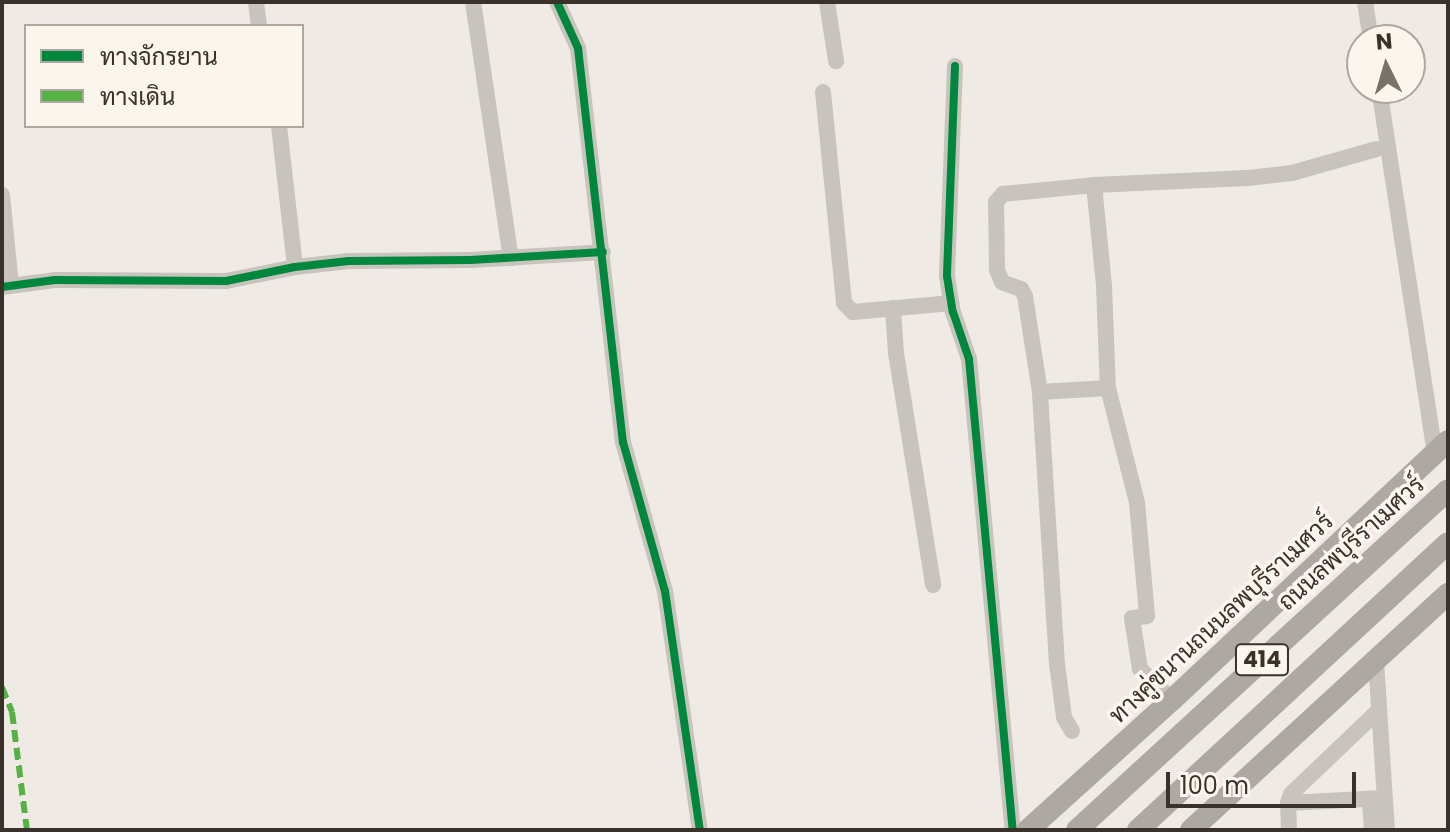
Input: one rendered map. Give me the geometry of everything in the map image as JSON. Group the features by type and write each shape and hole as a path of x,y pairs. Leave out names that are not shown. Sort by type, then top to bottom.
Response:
{"main road":[{"name":"ทางคู่ขนานถนนลพบุรีราเมศวร์","path":"1028,830 1172,700 1441,447"},
{"name":"ถนนลพบุรีราเมศวร์","path":"1077,830 1448,490"},
{"name":"414","path":"1138,830 1448,543"},
{"path":"1191,830 1448,594"},
{"path":"1062,830 1154,758"}],"street":[{"path":"256,2 259,24"},
{"path":"473,2 511,258"},
{"path":"557,2 578,48 623,442 665,591 700,830"},
{"path":"827,2 836,61"},
{"path":"1365,2 1368,24"},
{"path":"955,66 947,276 969,359 1013,830"},
{"path":"823,92 844,303 853,312 952,303"},
{"path":"1382,104 1441,447"},
{"path":"279,128 295,267"},
{"path":"1072,731 1064,717 1057,664 1040,392 1025,296 1021,289 1002,282 997,270 996,202 1003,194 1094,185 1292,173 1377,149"},
{"path":"1094,185 1104,286 1108,388 1137,503 1147,616 1132,618 1140,669 1172,700"},
{"path":"2,195 7,286 55,280 226,281 295,267 349,261 511,258 603,252"},
{"path":"893,308 896,353 933,585"},
{"path":"1040,392 1108,388"},
{"path":"1372,830 1377,800 1379,710 1376,661"},
{"path":"1289,830 1288,803 1297,786 1379,710"},
{"path":"1288,803 1377,800"},
{"path":"1377,800 1387,830"}],"marked path":[{"path":"2,687 12,712 27,830"}],"cycle path":[{"path":"557,2 578,48 623,442 665,591 700,830"},
{"path":"955,66 947,276 953,312 969,359 1013,830"},
{"path":"2,287 55,280 226,281 295,267 349,261 470,260 603,252"}]}
